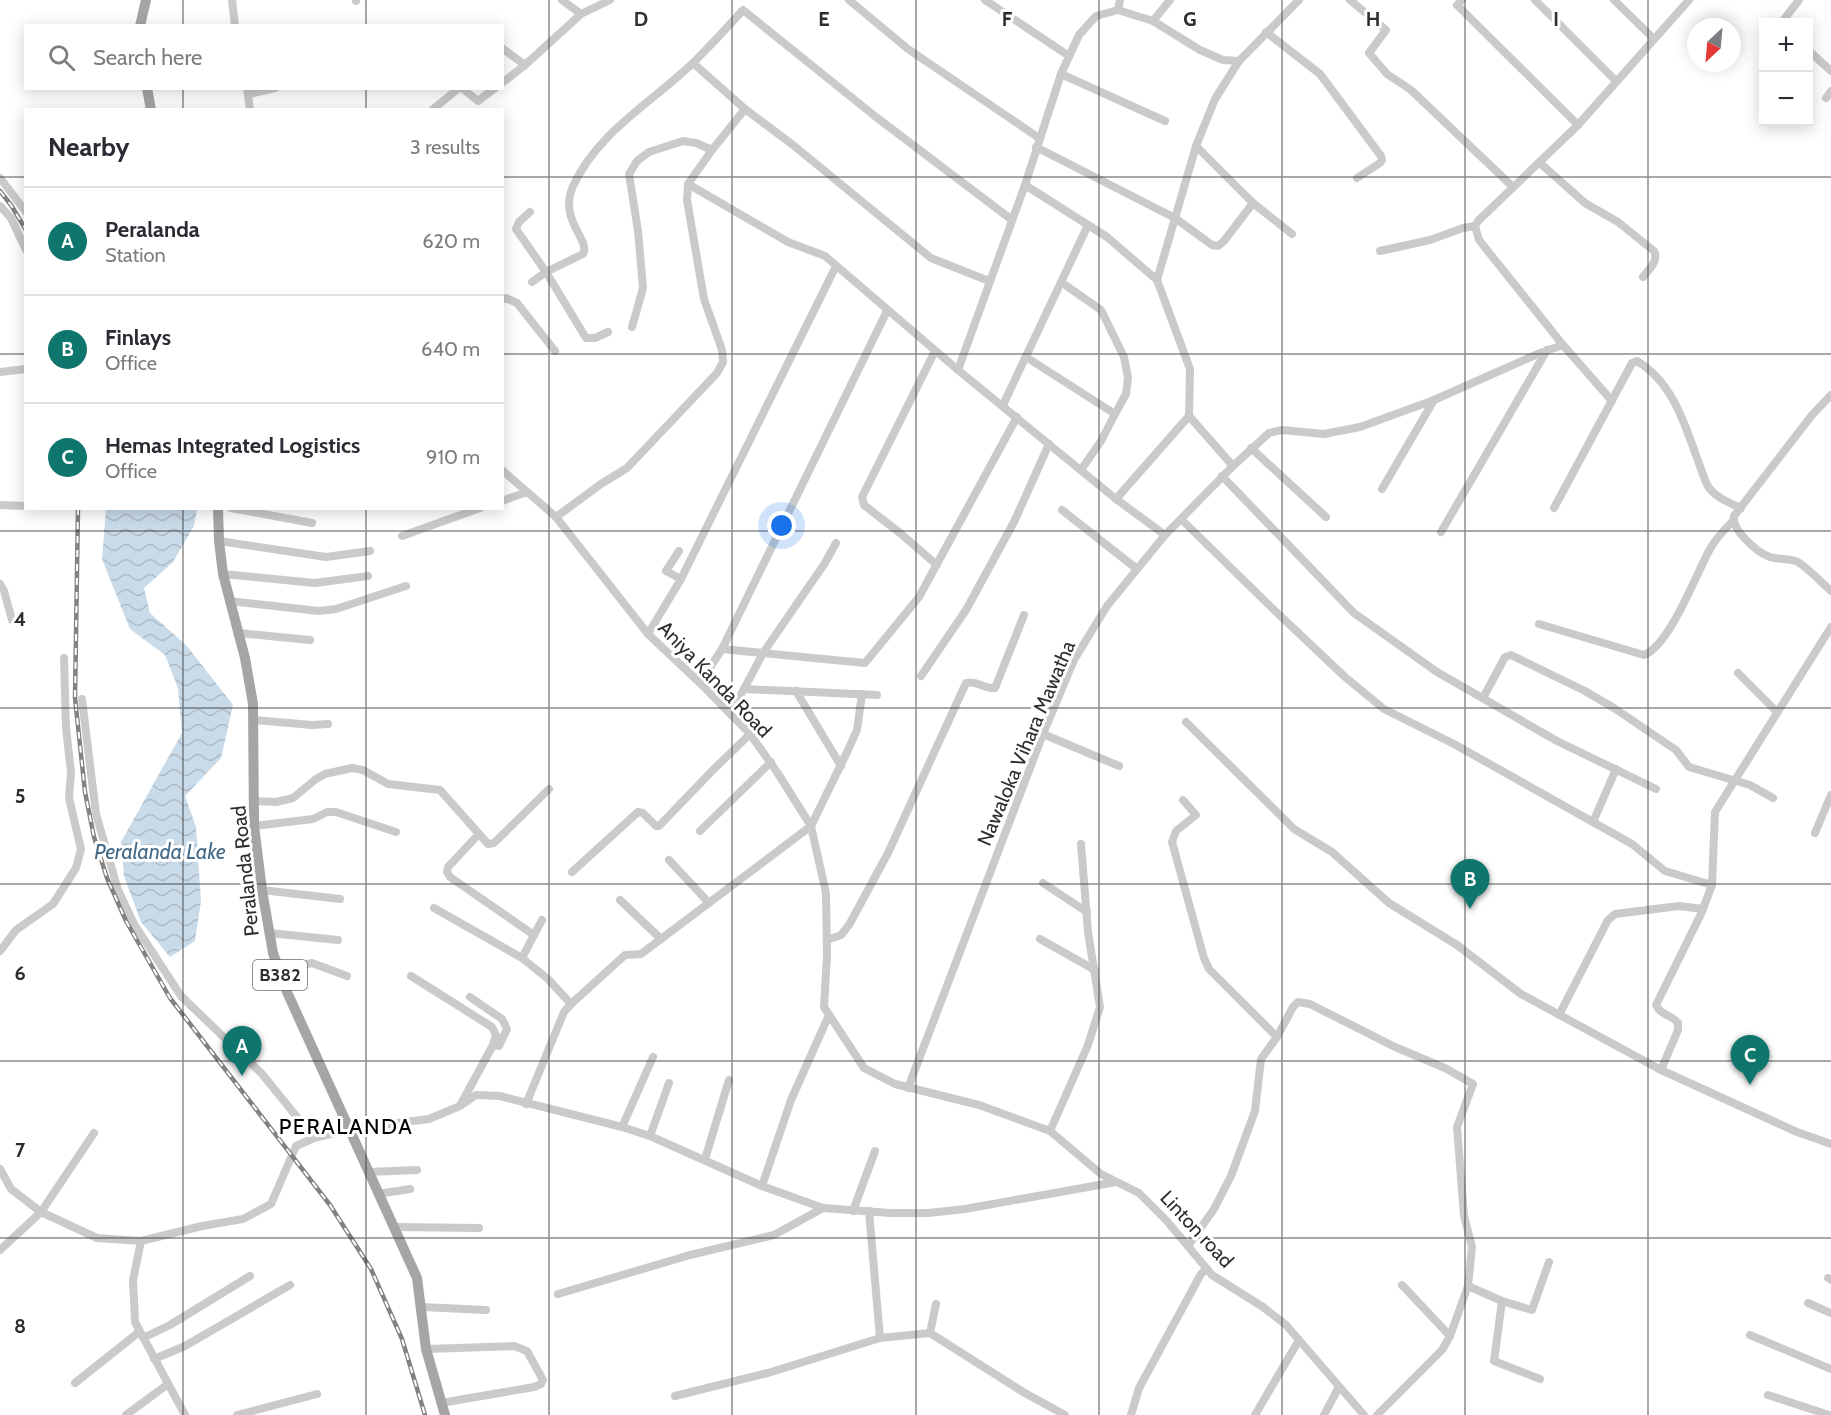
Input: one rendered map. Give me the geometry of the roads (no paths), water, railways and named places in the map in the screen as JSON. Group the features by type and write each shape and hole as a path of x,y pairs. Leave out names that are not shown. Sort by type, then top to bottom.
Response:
{"main road":[{"path":"140,24 146,0"},
{"path":"147,90 151,108"},
{"name":"Peralanda Road","path":"218,510 223,574 250,682 254,720 254,826 269,933 279,971 417,1278 426,1349 445,1415"}],"street":[{"path":"232,0 235,24"},
{"path":"562,0 581,14"},
{"path":"504,82 525,66 581,14 610,0"},
{"path":"849,0 908,50 1038,143 1175,218 1212,245 1218,246 1253,203"},
{"path":"985,0 1069,56"},
{"path":"1118,10 1120,0"},
{"path":"1153,21 1170,0"},
{"path":"1157,280 1196,146 1215,99 1239,61 1299,0"},
{"path":"1350,0 1386,30 1369,53 1387,74 1411,90 1513,187"},
{"path":"1461,0 1456,5 1578,125"},
{"path":"1535,0 1616,81"},
{"path":"1614,0 1654,39"},
{"path":"1380,251 1430,240 1475,226 1578,125 1689,0"},
{"path":"1785,18 1799,0"},
{"path":"532,282 546,272 583,254 585,250 585,244 568,212 572,189 592,155 606,137 693,63 743,10 876,117 1012,220"},
{"path":"958,370 1025,185 1061,74 1079,35 1096,16 1118,10 1153,21 1200,50 1223,60 1239,61"},
{"path":"1266,32 1320,74 1381,156 1380,163 1357,178"},
{"path":"504,50 525,66"},
{"path":"1813,54 1831,71"},
{"path":"693,63 745,110 793,145 931,258 989,281"},
{"path":"1061,74 1165,121"},
{"path":"435,108 458,90"},
{"path":"464,90 478,101 492,90"},
{"path":"248,91 250,108"},
{"path":"556,517 627,468 717,373 723,362 722,350 704,299 687,200 688,184 745,110"},
{"path":"632,327 643,288 638,231 629,174 637,161 649,152 683,141 696,143 712,150"},
{"path":"1196,146 1253,203 1292,234"},
{"path":"1540,163 1585,203 1618,222 1654,250 1657,256 1656,261 1643,277"},
{"path":"0,178 24,209"},
{"path":"688,184 788,242 825,256 958,370 1116,499 1165,535"},
{"path":"1025,185 1107,237 1157,280 1190,369 1189,416 1116,499"},
{"path":"0,206 11,218 24,246"},
{"path":"530,212 519,222 516,229 546,272 585,338 595,338 608,332"},
{"path":"1003,405 1088,225"},
{"path":"1475,226 1479,240 1563,345 1612,401"},
{"path":"648,634 681,579 836,266"},
{"path":"1061,282 1101,310 1124,357 1128,378 1126,394 1101,441 1081,470"},
{"path":"504,299 517,303 555,351"},
{"path":"700,682 722,649 887,311"},
{"name":"Nawaloka Vihara Mawatha","path":"908,1088 1043,734 1074,660 1107,606 1165,535 1222,476 1269,433 1282,430 1324,434 1360,427 1434,400 1563,345"},
{"path":"935,351 862,498 864,505 937,565"},
{"path":"1441,532 1547,351"},
{"path":"1026,357 1115,414"},
{"path":"1554,508 1632,363 1637,361 1648,367 1672,397 1681,413 1710,489 1721,499 1741,508"},
{"path":"0,372 24,369"},
{"path":"1539,624 1644,655 1652,652 1677,617 1710,548 1812,416 1830,397"},
{"path":"1382,489 1434,400"},
{"path":"1189,416 1233,466"},
{"path":"722,649 865,663 919,597 1017,417"},
{"path":"921,676 966,610 1014,522 1049,444"},
{"path":"1251,448 1326,517"},
{"name":"Aniya Kanda Road","path":"504,472 556,517 648,634 730,713 750,734 771,762 811,826 826,893 827,956 824,1007 864,1068 908,1088"},
{"path":"1222,476 1354,613 1437,672 1557,741 1656,789"},
{"path":"504,500 527,492"},
{"path":"0,505 24,506"},
{"path":"242,510 312,523"},
{"path":"402,536 474,510"},
{"path":"1062,510 1137,569"},
{"path":"1181,519 1287,623 1345,677 1384,709 1454,744 1632,844 1665,871 1712,885"},
{"path":"1733,521 1736,529 1761,554 1796,561 1831,591"},
{"path":"219,541 326,557 370,551"},
{"path":"730,713 763,653 825,563 836,543"},
{"path":"678,551 666,571 681,579"},
{"path":"223,574 315,583 368,576"},
{"path":"0,584 12,620"},
{"path":"229,601 319,611 336,609 406,586"},
{"path":"826,940 841,935 888,853 966,683 973,681 989,689 995,688 1024,615"},
{"path":"1661,1070 1678,1030 1678,1023 1659,1011 1656,1005 1703,909 1712,885 1715,812 1831,627"},
{"path":"239,633 310,640"},
{"path":"1483,698 1505,657 1511,655 1614,708 1676,750 1689,767 1750,785 1773,798"},
{"path":"0,951 16,930 53,904 76,868 81,849 69,798 72,772 66,728 64,658"},
{"path":"1738,673 1777,712"},
{"path":"744,689 877,695"},
{"path":"796,691 841,766"},
{"path":"526,1104 564,1012 571,1004 625,955 641,954 811,826 857,730 862,694"},
{"path":"82,699 96,814 118,890 134,924 181,996 262,1074 314,1138"},
{"path":"254,720 312,725 328,724"},
{"path":"1186,722 1294,829 1332,852 1389,903 1457,945 1521,994 1661,1070 1797,1132 1831,1144"},
{"path":"572,872 638,812 643,813 656,826 659,826 750,734"},
{"path":"1043,734 1119,766"},
{"path":"699,831 771,762"},
{"path":"254,801 276,802 293,798 325,774 352,768 363,770 388,784 440,790 488,844 494,843 549,789"},
{"path":"1593,822 1616,769"},
{"path":"1815,833 1831,795"},
{"path":"1183,800 1196,815 1176,831 1172,842 1204,958 1209,969 1277,1037"},
{"path":"254,826 313,819 327,812 336,812 396,832"},
{"path":"478,834 448,867 447,872 450,877 534,935"},
{"path":"1050,1131 1088,1045 1101,1007 1088,932 1081,844"},
{"path":"669,860 709,903"},
{"path":"1043,882 1087,912"},
{"path":"262,890 340,899"},
{"path":"620,900 661,939"},
{"path":"1559,1015 1608,920 1615,914 1679,906 1703,909"},
{"path":"434,908 522,958 548,979 571,1004"},
{"path":"522,958 542,920"},
{"path":"269,933 338,940"},
{"path":"1040,939 1095,970"},
{"path":"279,971 312,963 347,976"},
{"path":"411,976 492,1027 496,1035 493,1046 460,1106"},
{"path":"470,997 502,1019 507,1029 499,1046 493,1046"},
{"path":"1188,1246 1214,1209 1231,1176 1255,1111 1261,1059 1298,1002 1310,1004 1395,1047 1445,1068 1473,1084 1457,1127 1464,1216 1472,1247 1468,1286 1450,1336 1442,1350 1377,1415"},
{"path":"762,1186 791,1100 829,1015"},
{"path":"622,1127 653,1058"},
{"path":"705,1160 729,1080"},
{"path":"650,1136 669,1083"},
{"name":"Linton road","path":"908,1088 979,1105 1050,1131 1088,1164 1139,1193 1166,1220 1212,1275 1263,1306 1286,1325 1364,1415"},
{"path":"0,1169 11,1189 41,1212 97,1238 141,1241 202,1226 243,1219 271,1204 296,1146 314,1138 350,1129 429,1119 460,1106 476,1095 485,1094 622,1127 650,1136 762,1186 823,1208 869,1212 928,1213 965,1209 1117,1182"},
{"path":"0,1250 41,1212 94,1133"},
{"path":"853,1210 874,1151"},
{"path":"368,1172 417,1170"},
{"path":"0,1191 11,1189"},
{"path":"378,1194 410,1189"},
{"path":"558,1294 690,1255 774,1235 823,1208"},
{"path":"869,1212 880,1338"},
{"path":"393,1227 479,1228"},
{"path":"141,1241 133,1280 135,1322 185,1415"},
{"path":"1468,1286 1502,1301 1532,1310 1549,1262"},
{"path":"1131,1415 1139,1388 1201,1274 1207,1269"},
{"path":"75,1383 141,1335 170,1325 250,1276"},
{"path":"154,1359 185,1346 290,1285"},
{"path":"1402,1285 1450,1336"},
{"path":"1502,1301 1494,1361 1540,1379"},
{"path":"1808,1303 1831,1313"},
{"path":"930,1333 936,1304"},
{"path":"422,1307 486,1310"},
{"path":"675,1396 768,1373 880,1338 930,1333 1023,1392 1065,1415"},
{"path":"1750,1335 1831,1369"},
{"path":"1255,1415 1299,1340"},
{"path":"426,1349 514,1346 527,1351 543,1380 541,1384 534,1387 441,1403"},
{"path":"126,1415 168,1384"},
{"path":"1324,1415 1339,1387"},
{"path":"237,1415 316,1394"},
{"path":"1768,1395 1829,1415"}],"water":[{"name":"Peralanda Lake","path":"106,510 197,510 194,526 173,562 144,588 150,613 187,646 233,705 221,758 185,796 196,827 201,901 195,941 170,957 141,922 124,876 121,842 182,733 178,688 165,655 130,629 102,559"}],"railway":[{"path":"0,191 24,227"},
{"path":"78,510 75,698 85,792 94,837 107,878 126,921 170,998 330,1205 371,1269 402,1339 425,1415"}],"place":[{"name":"Finlays","path":"1470,909"},
{"name":"Peralanda","path":"242,1076"},
{"name":"Hemas Integrated Logistics","path":"1750,1085"}],"district":[{"name":"PERALANDA","path":"346,1126"}]}
